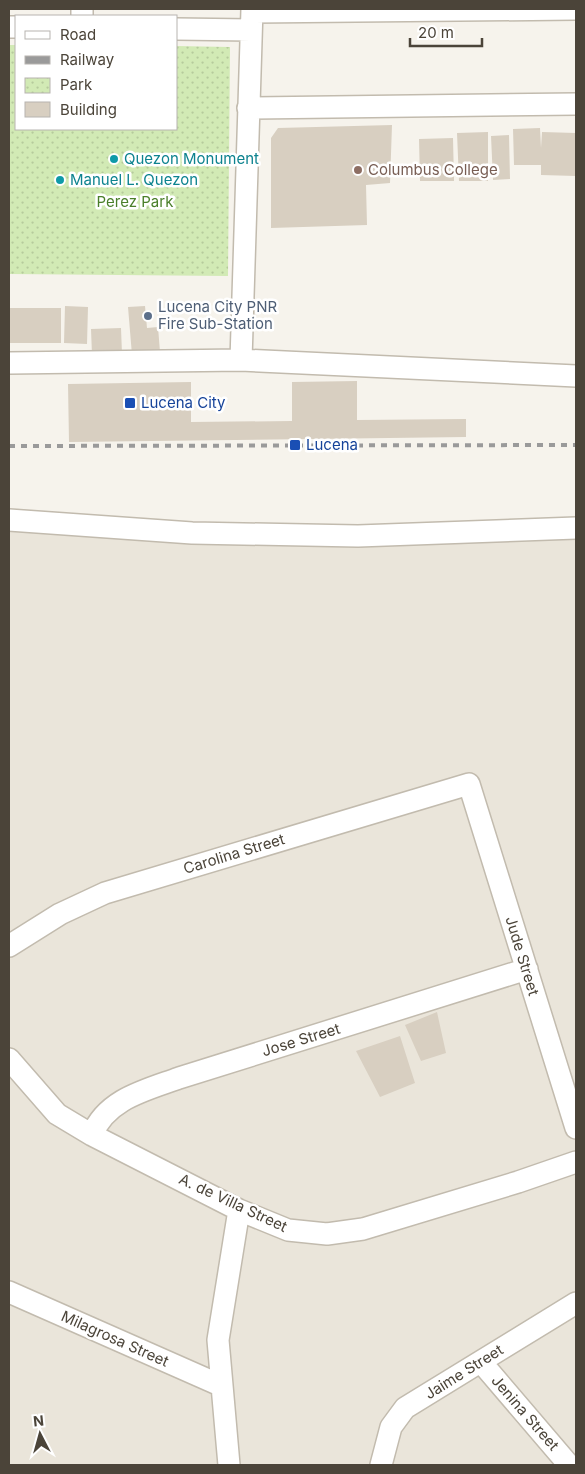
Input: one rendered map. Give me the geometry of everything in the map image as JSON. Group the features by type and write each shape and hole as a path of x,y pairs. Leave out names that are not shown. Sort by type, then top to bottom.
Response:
{"street":[{"path":"178,29 252,17 576,9"},
{"path":"241,360 252,17"},
{"path":"248,108 576,104"},
{"path":"9,363 241,360 576,376"},
{"path":"9,520 192,533 358,536 576,528"},
{"name":"Carolina Street","path":"9,946 60,914 105,893 469,784"},
{"name":"Jude Street","path":"469,784 576,1128"},
{"name":"Jose Street","path":"92,1135 102,1114 127,1097 179,1078 527,970"},
{"name":"A. de Villa Street","path":"9,1059 57,1114 92,1135 239,1210 288,1230 327,1234 363,1228 518,1182 576,1162"},
{"path":"229,1465 218,1340 239,1210"},
{"name":"Milagrosa Street","path":"9,1292 222,1386"},
{"name":"Jaime Street","path":"382,1465 391,1427 405,1408 576,1303"},
{"name":"Jenina Street","path":"481,1362 569,1465"}],"shaded area":[{"path":"9,514 169,529 576,527 576,1465 9,1465"}],"green space":[{"name":"Perez Park","path":"9,45 15,45 15,130 178,130 178,46 230,47 228,276 9,274"}],"building":[{"path":"392,125 390,183 366,185 367,225 271,228 271,138 278,128"},
{"path":"540,128 541,148 542,132 576,133 576,176 541,175 541,165 514,165 513,129"},
{"path":"488,132 488,181 459,181 457,133"},
{"path":"509,135 510,179 493,180 491,136"},
{"path":"453,138 454,181 420,181 419,139"},
{"path":"65,306 88,307 87,344 64,343"},
{"path":"145,306 147,328 158,327 160,352 132,355 128,307"},
{"path":"9,308 61,308 61,343 9,343"},
{"path":"121,328 122,354 92,355 91,329"},
{"path":"357,381 357,420 466,419 466,437 69,442 68,384 191,382 191,422 292,421 292,382"},
{"path":"437,1012 446,1053 421,1061 405,1025"},
{"path":"400,1036 415,1083 380,1097 356,1051"}],"railway":[{"path":"9,446 576,445"}],"place":[{"name":"Quezon Monument","path":"114,159"},
{"name":"Columbus College","path":"358,170"},
{"name":"Manuel L. Quezon","path":"60,180"},
{"name":"Lucena City PNR Fire Sub-Station","path":"148,316"},
{"name":"Lucena City","path":"130,403"},
{"name":"Lucena","path":"295,445"}]}
